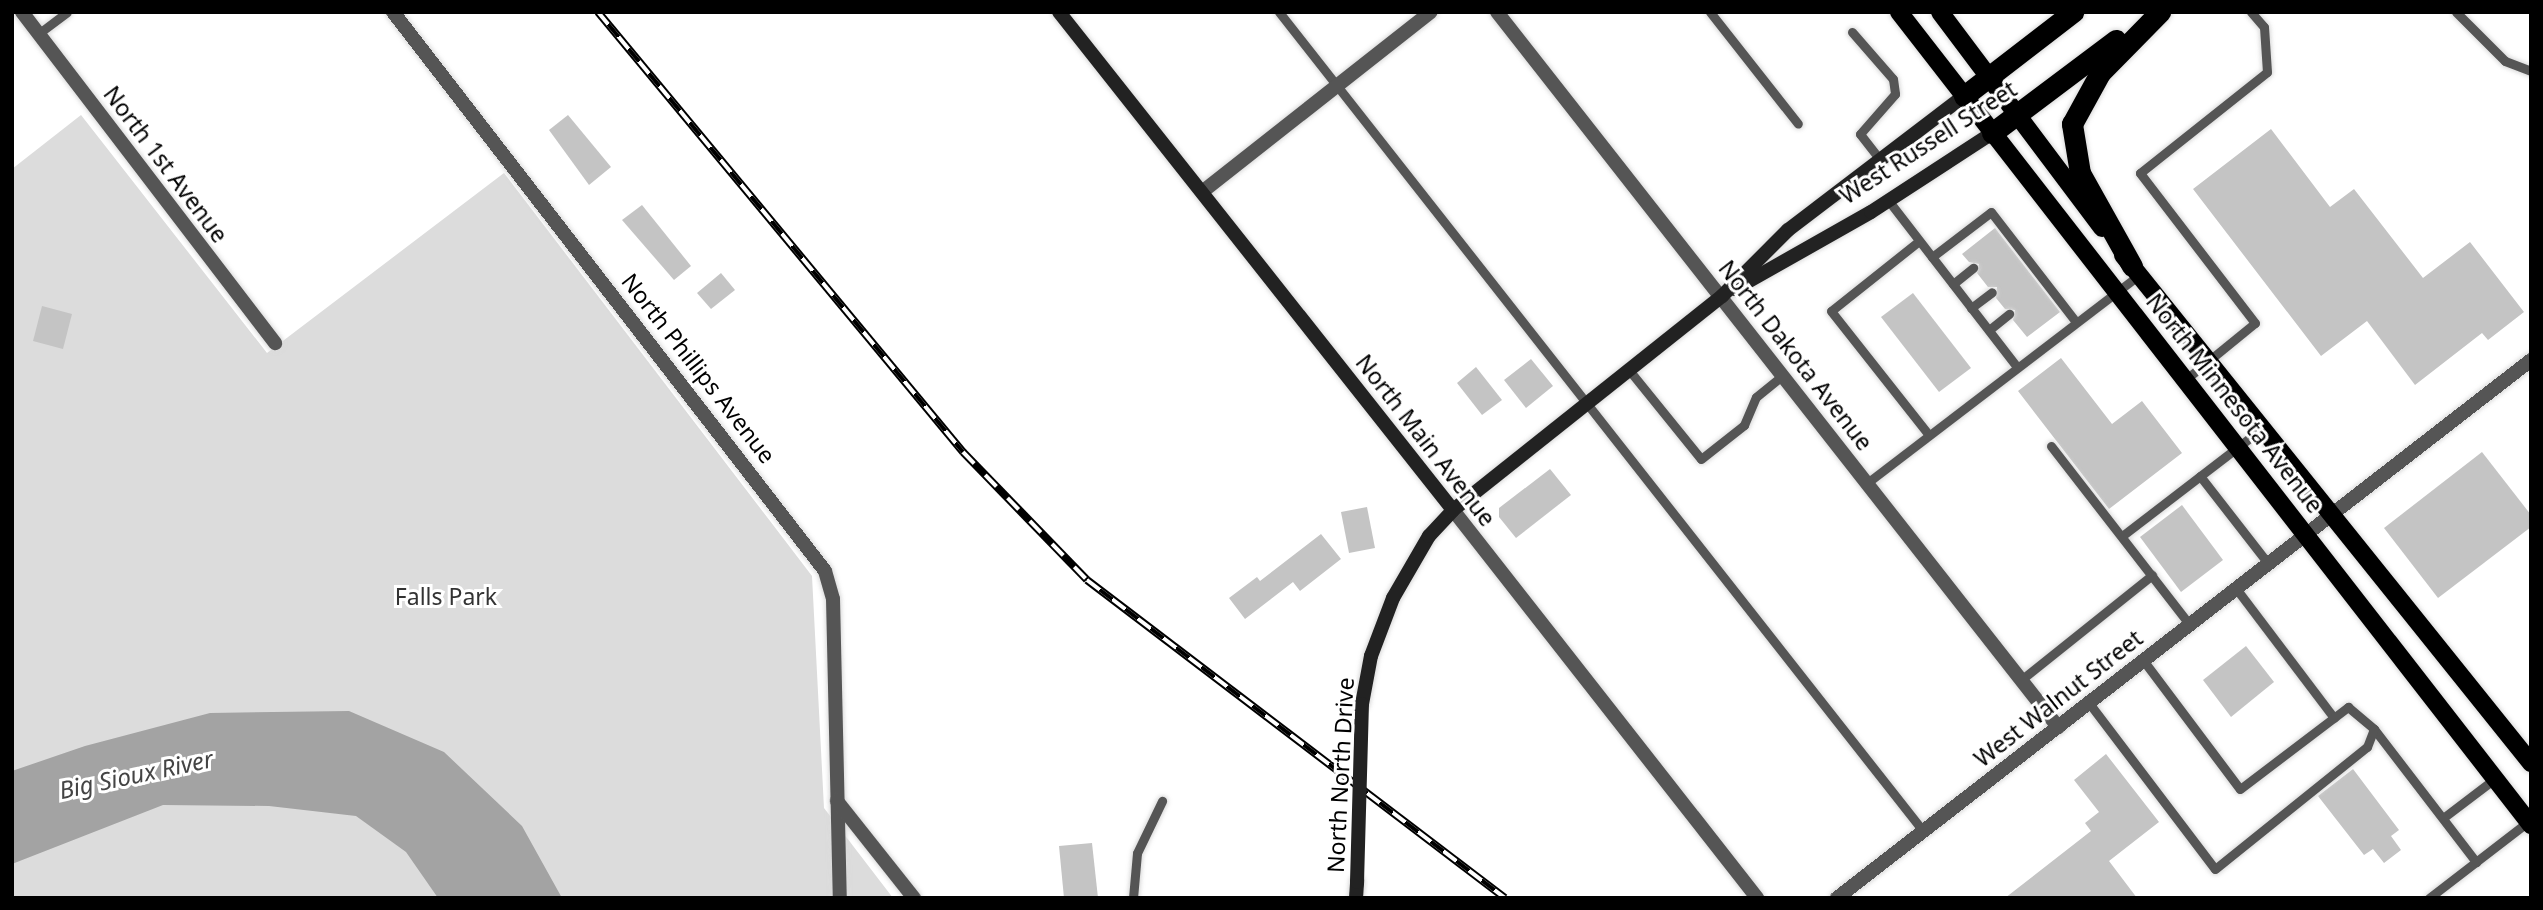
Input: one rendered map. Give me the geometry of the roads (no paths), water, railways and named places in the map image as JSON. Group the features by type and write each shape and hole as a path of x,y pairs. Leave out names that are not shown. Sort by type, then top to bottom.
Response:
{"highway":[{"name":"West Russell Street","path":"1964,96 2073,12"},
{"name":"West Russell Street","path":"1992,133 2018,117 2150,12"},
{"path":"2135,271 2080,173 2072,124 2100,73 2160,12"}],"main road":[{"name":"North Main Avenue","path":"1059,12 1453,510"},
{"name":"North Minnesota Avenue","path":"1899,12 2305,532 2493,780 2530,823"},
{"name":"North Minnesota Avenue","path":"1940,12 2135,271 2531,763"},
{"name":"West Russell Street","path":"1453,510 1722,296 1788,230 1964,96"},
{"name":"West Russell Street","path":"1722,296 1888,201 1992,133"},
{"name":"North North Drive","path":"1356,898 1362,704 1371,656 1392,598 1429,536 1453,510"}],"street":[{"name":"North 1st Avenue","path":"22,12 275,343"},
{"name":"North Phillips Avenue","path":"393,12 825,571 833,599 840,898"},
{"path":"1202,192 1431,12"},
{"name":"North Dakota Avenue","path":"1497,12 2058,727"},
{"name":"West Walnut Street","path":"1837,898 2305,532 2531,360"},
{"name":"North Main Avenue","path":"1453,510 1757,898"},
{"path":"838,801 914,898"}],"lane":[{"path":"38,34 67,12"},
{"path":"1279,12 1923,831"},
{"path":"1710,12 1798,124"},
{"path":"2184,380 2255,323 2140,173 2267,72 2264,27 2251,12"},
{"path":"2456,12 2505,61 2531,71"},
{"path":"1852,32 1893,79 1895,94 1860,134 1880,160"},
{"path":"1888,201 2017,367"},
{"path":"1932,257 1991,212 2044,287 2076,322"},
{"path":"1919,241 1831,311 1929,435"},
{"path":"1953,284 1973,268"},
{"path":"1867,483 2116,292 2135,271"},
{"path":"1971,308 1992,292"},
{"path":"1989,330 2009,314"},
{"path":"1629,370 1701,459 1744,425 1756,397 1783,375"},
{"path":"2122,536 2263,428"},
{"path":"2051,446 2189,624"},
{"path":"2200,476 2267,562"},
{"path":"2021,680 2152,575"},
{"path":"2235,587 2334,718"},
{"path":"2143,660 2240,789 2348,707 2374,729 2476,862"},
{"path":"2089,703 2215,869 2367,747 2374,729"},
{"path":"2443,818 2493,780"},
{"path":"1133,898 1137,853 1162,801"},
{"path":"2429,898 2530,823"}],"water":[{"name":"Big Sioux River","path":"349,711 444,752 522,826 562,898 438,898 406,852 356,816 269,806 163,805 12,864 12,771 85,746 210,713"}],"railway":[{"path":"598,12 963,452 1087,580 1505,898"}],"park label":[{"name":"Falls Park","path":"446,596"}]}
